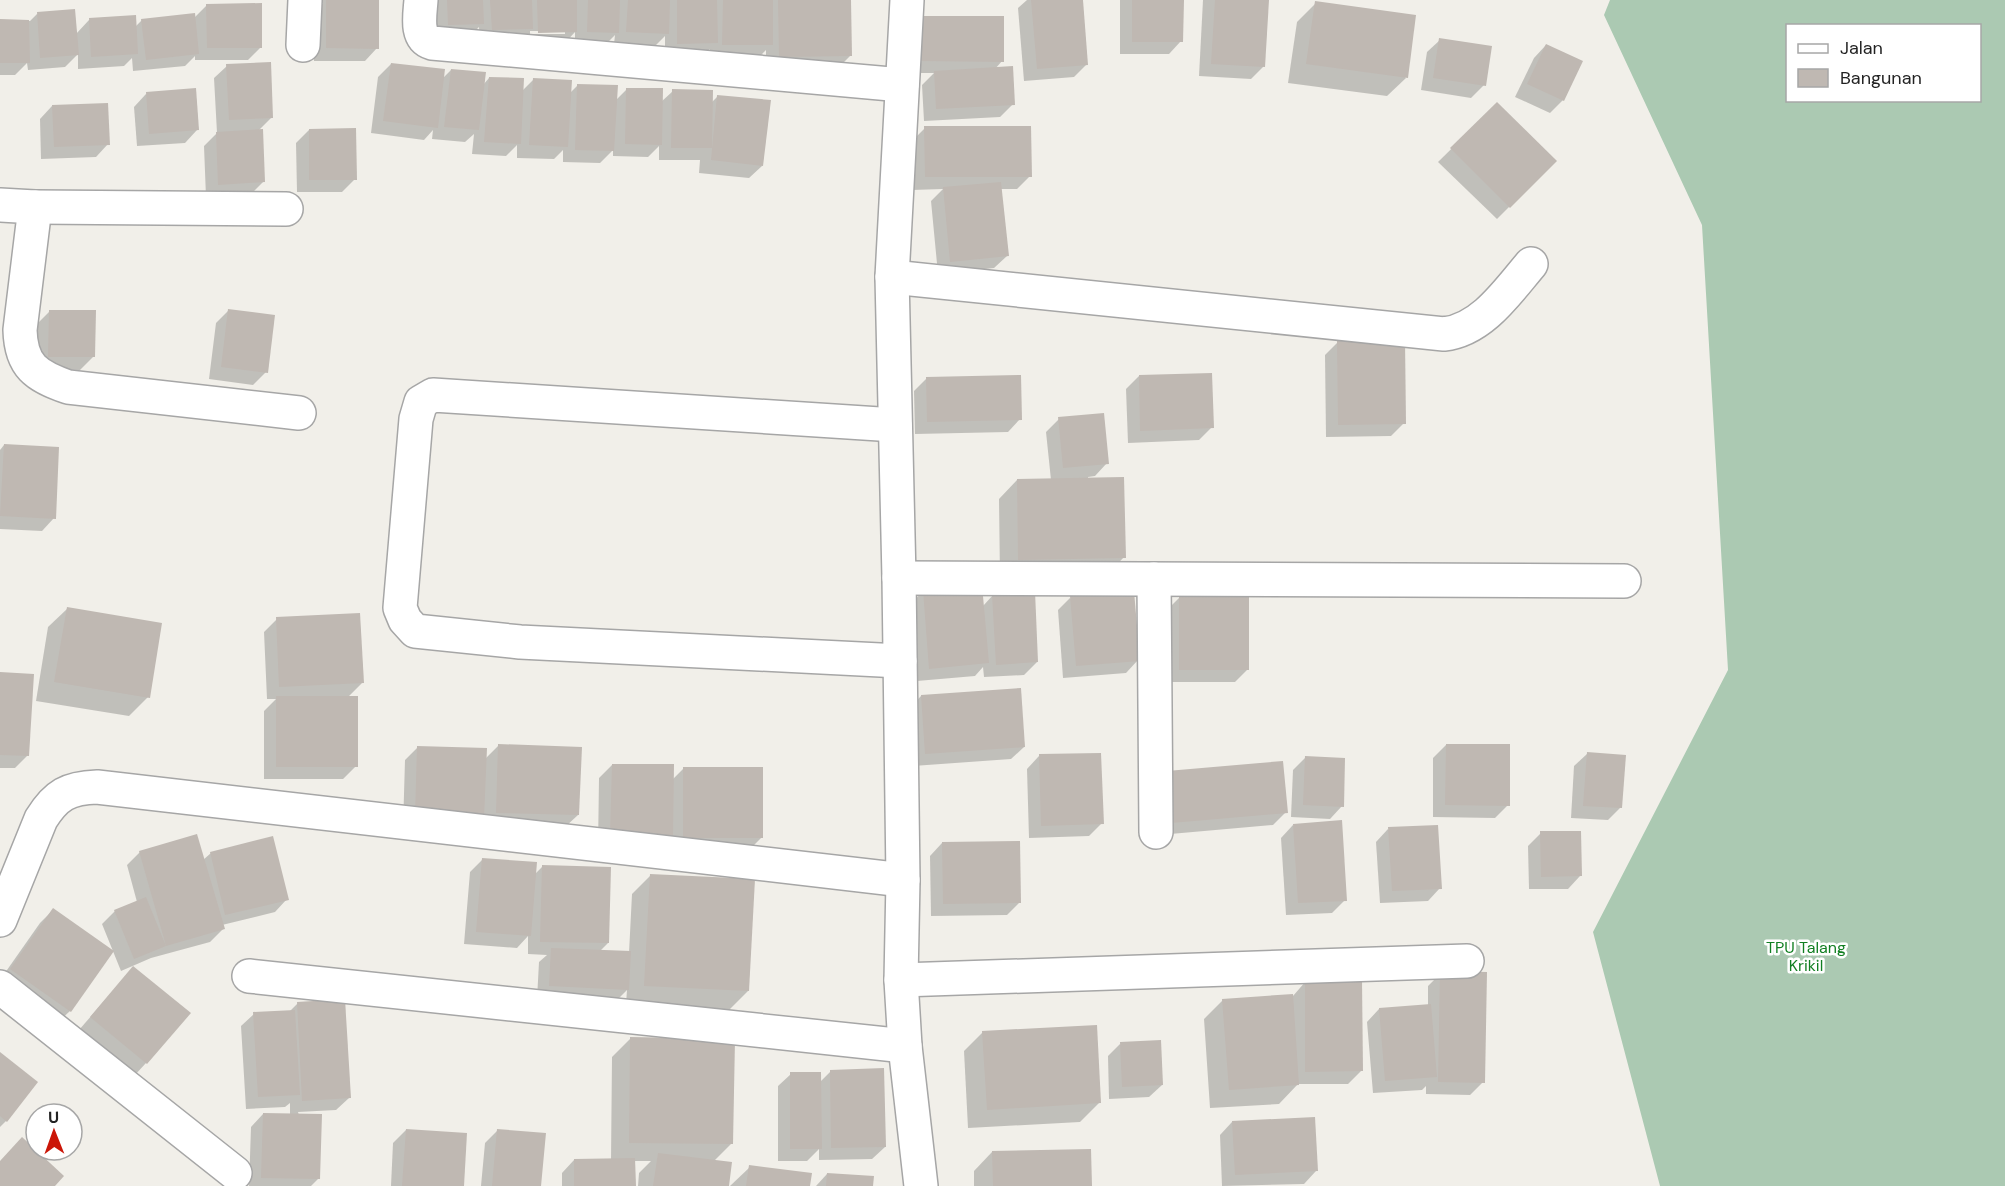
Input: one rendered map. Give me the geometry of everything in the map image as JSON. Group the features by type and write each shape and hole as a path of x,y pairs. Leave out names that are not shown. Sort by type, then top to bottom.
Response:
{"street":[{"path":"303,45 304,0"},
{"path":"421,0 421,35 424,41 432,43 902,85"},
{"path":"907,0 892,277 903,880 901,980 905,1046 921,1186"},
{"path":"0,205 286,209"},
{"path":"35,207 20,330 20,345 26,360 34,371 47,380 68,387 299,413"},
{"path":"892,277 1444,334 1457,333 1494,308 1532,264"},
{"path":"895,425 433,395 421,402 416,419 400,608 405,620 415,631 520,642 900,661"},
{"path":"899,578 1624,581"},
{"path":"1154,579 1156,831"},
{"path":"0,920 50,805 64,793 80,788 97,787 903,880"},
{"path":"901,980 1467,961"},
{"path":"249,976 905,1046"},
{"path":"0,987 235,1173"}],"green space":[{"name":"TPU Talang Krikil","path":"1610,0 2005,0 2005,1186 1660,1186 1593,932 1728,670 1702,225 1604,15"}],"building":[{"path":"326,0 379,0 379,49 326,48"},
{"path":"447,0 483,0 484,24 448,25"},
{"path":"490,0 532,0 533,29 492,30"},
{"path":"537,0 577,0 577,32 538,33"},
{"path":"588,0 620,0 619,33 587,32"},
{"path":"628,0 670,0 669,34 626,32"},
{"path":"677,0 717,0 718,43 677,44"},
{"path":"723,0 773,0 773,45 722,45"},
{"path":"778,0 851,0 852,56 779,57"},
{"path":"1031,0 1083,0 1088,65 1037,69"},
{"path":"1132,0 1184,0 1183,42 1132,42"},
{"path":"1215,0 1269,0 1265,67 1211,64"},
{"path":"1315,1 1416,15 1408,78 1306,64"},
{"path":"262,3 262,48 207,48 206,4"},
{"path":"75,9 79,55 40,58 37,12"},
{"path":"195,13 199,54 146,60 141,19"},
{"path":"136,15 138,54 91,57 89,18"},
{"path":"921,16 1004,16 1004,62 921,61"},
{"path":"0,19 29,20 30,63 0,63"},
{"path":"1439,38 1492,46 1486,86 1433,78"},
{"path":"1546,44 1583,61 1564,101 1527,84"},
{"path":"271,62 273,118 229,120 226,64"},
{"path":"391,63 445,69 438,128 383,121"},
{"path":"1013,66 1015,105 936,109 934,71"},
{"path":"451,69 486,72 479,130 444,127"},
{"path":"489,77 524,78 521,144 484,142"},
{"path":"533,78 572,80 568,147 529,145"},
{"path":"577,84 618,85 614,151 575,150"},
{"path":"196,88 199,130 149,134 146,92"},
{"path":"626,88 663,88 662,145 625,144"},
{"path":"672,89 713,90 712,148 671,148"},
{"path":"717,95 771,100 763,166 711,160"},
{"path":"1497,102 1557,161 1510,208 1450,148"},
{"path":"108,103 110,145 54,147 52,105"},
{"path":"924,126 1031,126 1032,177 925,177"},
{"path":"356,128 357,180 309,180 309,129"},
{"path":"263,129 265,182 218,185 216,132"},
{"path":"1001,182 1009,256 950,262 943,187"},
{"path":"228,309 275,315 268,373 221,367"},
{"path":"49,310 96,310 95,357 48,357"},
{"path":"1405,340 1406,424 1338,425 1337,341"},
{"path":"1212,373 1214,428 1140,431 1139,375"},
{"path":"1021,375 1022,420 927,422 926,377"},
{"path":"1104,413 1109,464 1063,468 1058,417"},
{"path":"4,444 59,447 56,519 0,516"},
{"path":"1124,477 1126,558 1018,560 1017,479"},
{"path":"982,585 989,663 929,669 923,590"},
{"path":"1035,591 1038,662 996,665 992,594"},
{"path":"1134,591 1140,661 1076,666 1070,596"},
{"path":"1179,595 1249,595 1249,670 1179,670"},
{"path":"67,607 162,623 150,698 54,682"},
{"path":"360,613 364,683 279,687 276,617"},
{"path":"0,672 34,674 29,756 0,755"},
{"path":"1021,688 1025,747 925,754 921,695"},
{"path":"276,696 358,696 358,767 276,767"},
{"path":"498,744 582,747 579,815 496,813"},
{"path":"1446,744 1510,744 1510,806 1445,805"},
{"path":"417,746 487,748 484,818 415,816"},
{"path":"1587,752 1626,755 1622,808 1583,806"},
{"path":"1101,753 1104,824 1041,826 1039,754"},
{"path":"1305,756 1345,758 1344,807 1303,805"},
{"path":"1283,761 1288,813 1171,823 1167,771"},
{"path":"612,764 674,764 673,837 610,836"},
{"path":"683,767 763,767 763,838 683,838"},
{"path":"1342,820 1347,901 1298,903 1293,824"},
{"path":"1438,825 1442,889 1392,891 1388,827"},
{"path":"1540,831 1581,831 1582,876 1541,877"},
{"path":"197,834 225,929 166,946 139,851"},
{"path":"273,836 289,900 225,915 210,852"},
{"path":"1020,841 1021,903 943,904 942,842"},
{"path":"482,858 537,862 531,936 476,932"},
{"path":"542,865 611,867 609,943 540,942"},
{"path":"650,874 755,879 749,991 644,986"},
{"path":"146,897 166,946 134,959 114,910"},
{"path":"53,908 114,951 71,1012 10,969"},
{"path":"551,948 631,951 629,990 549,986"},
{"path":"133,966 191,1013 147,1064 90,1017"},
{"path":"1440,971 1487,972 1485,1083 1438,1082"},
{"path":"1305,980 1362,980 1363,1071 1305,1072"},
{"path":"1293,994 1299,1085 1229,1090 1222,999"},
{"path":"345,999 351,1098 302,1101 297,1002"},
{"path":"1431,1004 1437,1077 1385,1081 1379,1008"},
{"path":"295,1010 300,1095 258,1097 253,1012"},
{"path":"1097,1025 1101,1103 987,1110 982,1031"},
{"path":"630,1037 735,1039 733,1144 629,1143"},
{"path":"1161,1040 1163,1085 1122,1087 1120,1042"},
{"path":"0,1052 38,1082 7,1122 0,1116"},
{"path":"884,1068 886,1147 831,1148 830,1070"},
{"path":"790,1072 821,1072 822,1149 790,1149"},
{"path":"263,1113 322,1114 320,1179 261,1178"},
{"path":"1315,1117 1318,1171 1235,1175 1232,1121"},
{"path":"406,1129 467,1133 464,1186 402,1186"},
{"path":"497,1129 546,1133 541,1186 492,1186"},
{"path":"22,1137 24,1139 24,1162 49,1162 64,1176 55,1186 0,1186 0,1161"},
{"path":"1091,1149 1092,1186 993,1186 992,1151"},
{"path":"658,1153 732,1162 729,1186 653,1186"},
{"path":"635,1158 636,1186 574,1186 574,1159"},
{"path":"749,1165 812,1173 810,1186 746,1186"},
{"path":"827,1173 874,1176 873,1186 826,1186"}]}
